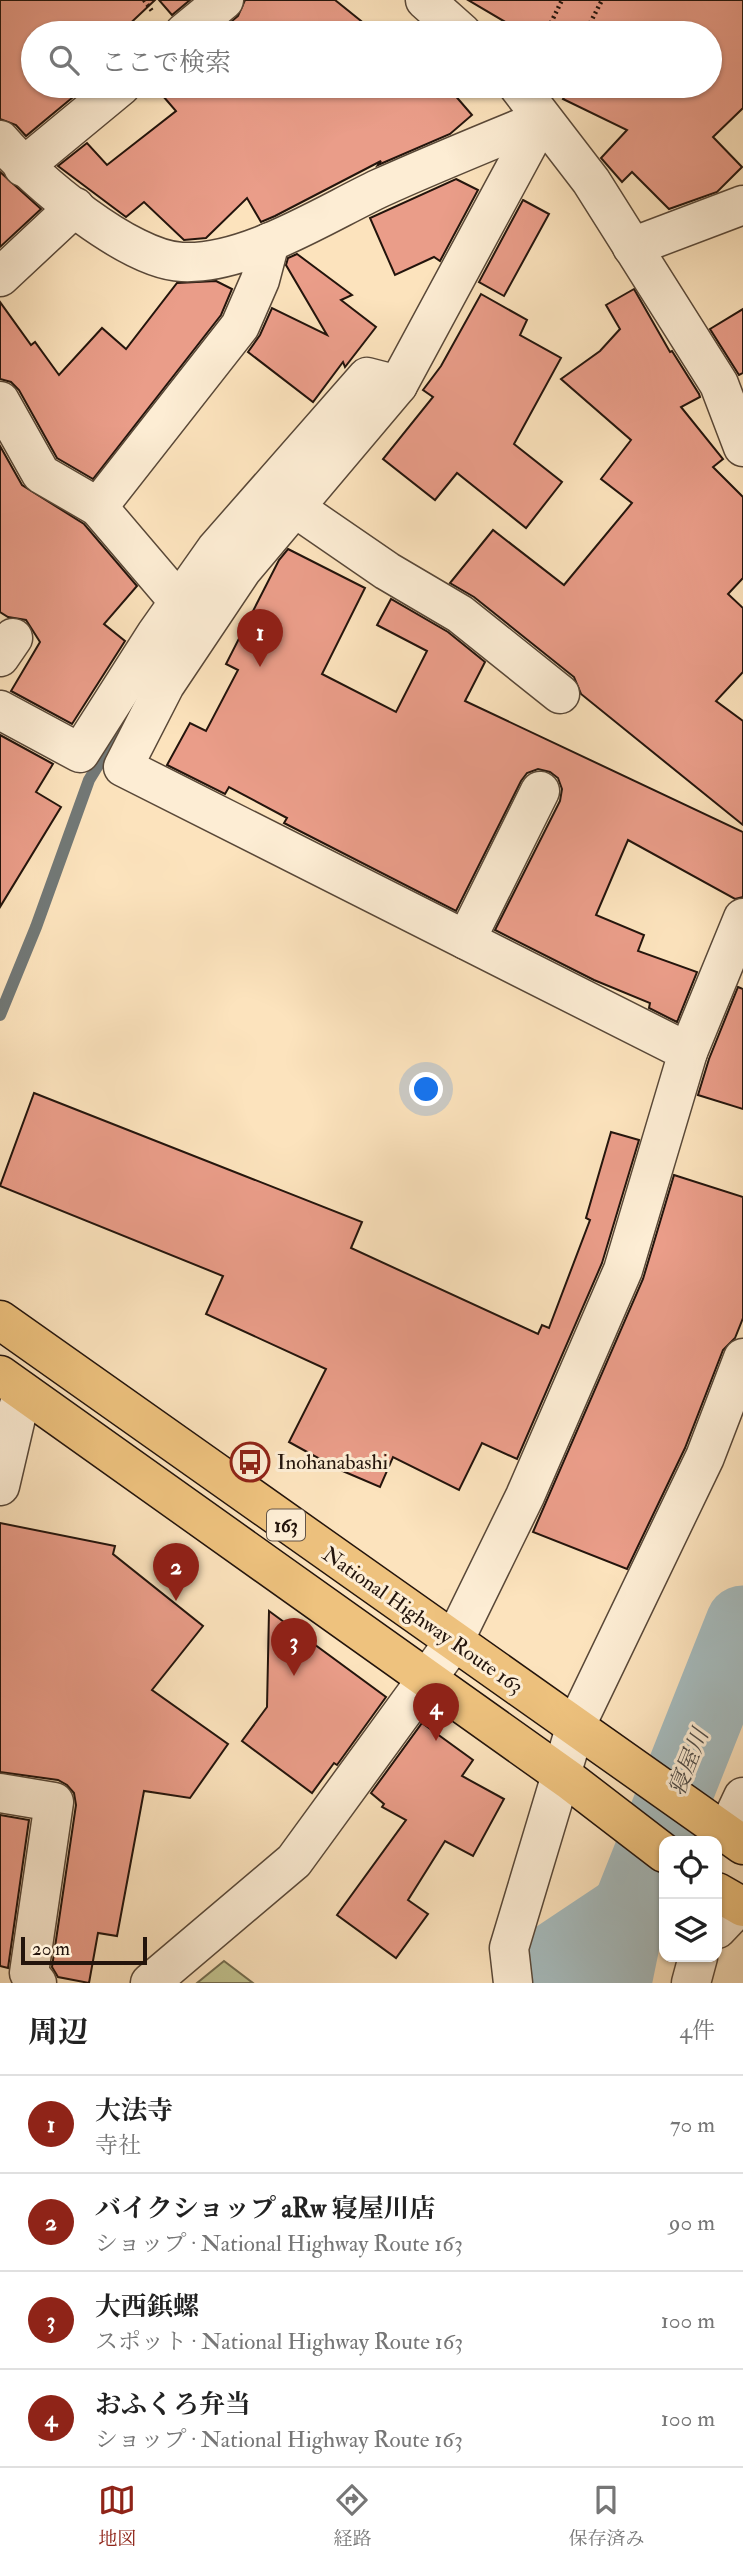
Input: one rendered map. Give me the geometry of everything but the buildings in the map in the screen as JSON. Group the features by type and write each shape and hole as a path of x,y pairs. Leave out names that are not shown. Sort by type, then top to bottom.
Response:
{"highway":[{"name":"National Highway Route 163","path":"0,1320 453,1643 576,1725 735,1839"},
{"name":"163","path":"11,1383 565,1777 659,1849"}],"street":[{"path":"199,21 224,0"},
{"path":"425,0 449,21"},
{"path":"101,98 11,153 75,207 148,255 181,262 214,260 270,242 382,187 541,120"},
{"path":"526,98 591,181 719,384 743,447"},
{"path":"541,120 398,385 242,570 165,685 123,767 688,1052"},
{"path":"632,247 743,205"},
{"path":"0,277 75,207"},
{"path":"98,507 240,326 260,280 270,242"},
{"path":"0,710 80,753 216,549 367,377 398,385"},
{"path":"0,401 41,474 98,507 179,602"},
{"path":"294,507 387,571 460,614 560,694"},
{"path":"466,940 540,791"},
{"path":"150,1983 294,1861 453,1643 525,1496 624,1270 688,1052 743,918"},
{"path":"513,1983 509,1948 565,1777 576,1725 705,1457 743,1359"},
{"path":"0,1486 11,1383"},
{"path":"0,1793 54,1802 29,1973 37,1983"},
{"path":"735,1839 743,1797"},
{"path":"691,1983 697,1962"}],"path":[{"path":"552,21 562,0"},
{"path":"591,21 602,0"}],"green space":[{"path":"224,1961 253,1983 197,1983"}],"waterway":[{"path":"0,1015 36,927 89,780 131,711"},
{"name":"寝屋川","path":"614,1983 629,1910 743,1623"},
{"path":"532,1983 551,1962 629,1910"}],"place":[{"name":"大法寺","path":"260,667"},
{"name":"Inohanabashi","path":"250,1462"},
{"name":"バイクショップ aRw 寝屋川店","path":"176,1601"},
{"name":"大西鋲螺","path":"294,1676"},
{"name":"おふくろ弁当","path":"436,1741"}]}
